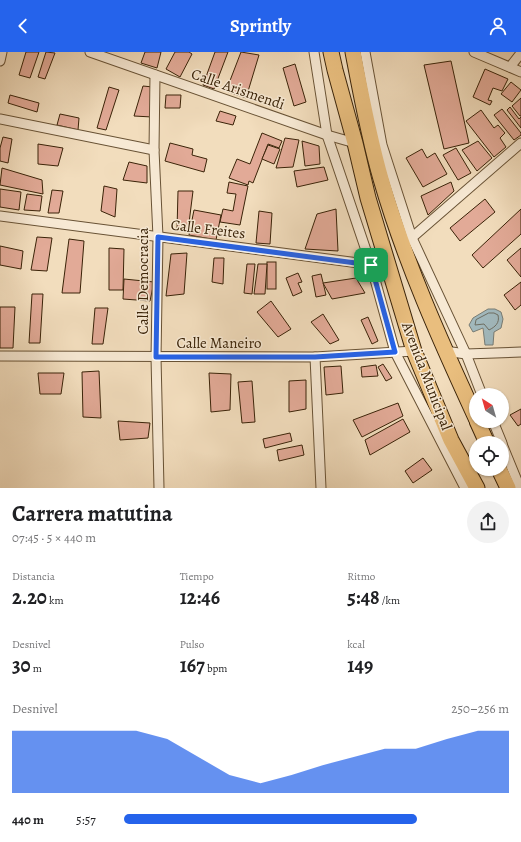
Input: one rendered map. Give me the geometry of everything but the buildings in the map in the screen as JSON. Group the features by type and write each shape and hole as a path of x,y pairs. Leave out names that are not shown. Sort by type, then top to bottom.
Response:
{"highway":[{"name":"Avenida Municipal","path":"331,52 334,70 368,198 414,351 451,440 477,488"},
{"name":"Avenida Municipal","path":"353,52 367,122 381,178 407,242 445,351 469,403"},
{"path":"502,476 508,488"}],"street":[{"path":"0,61 2,52"},
{"name":"Calle Arismendi","path":"90,52 327,135 354,142"},
{"name":"Avenida Municipal","path":"314,52 327,135 371,265 395,352 465,488"},
{"name":"Avenida Municipal","path":"365,52 382,145 407,242 466,354 479,388"},
{"path":"474,52 521,72"},
{"path":"510,67 521,53"},
{"name":"Calle Democracia","path":"155,74 154,150 158,237 156,357 159,488"},
{"path":"0,119 154,150"},
{"path":"407,242 521,143"},
{"name":"Calle Freites","path":"0,216 389,267"},
{"name":"Calle Maneiro","path":"0,356 315,357 414,351"},
{"path":"445,351 466,354 521,352"},
{"path":"315,357 321,488"},
{"path":"509,460 520,488"}],"water":[{"path":"488,309 495,309 501,312 503,319 501,328 494,332 493,345 485,345 483,328 473,332 469,325 473,318"}],"route":[{"path":"158,237 371,265 395,352 315,357 156,357 158,237"}]}
